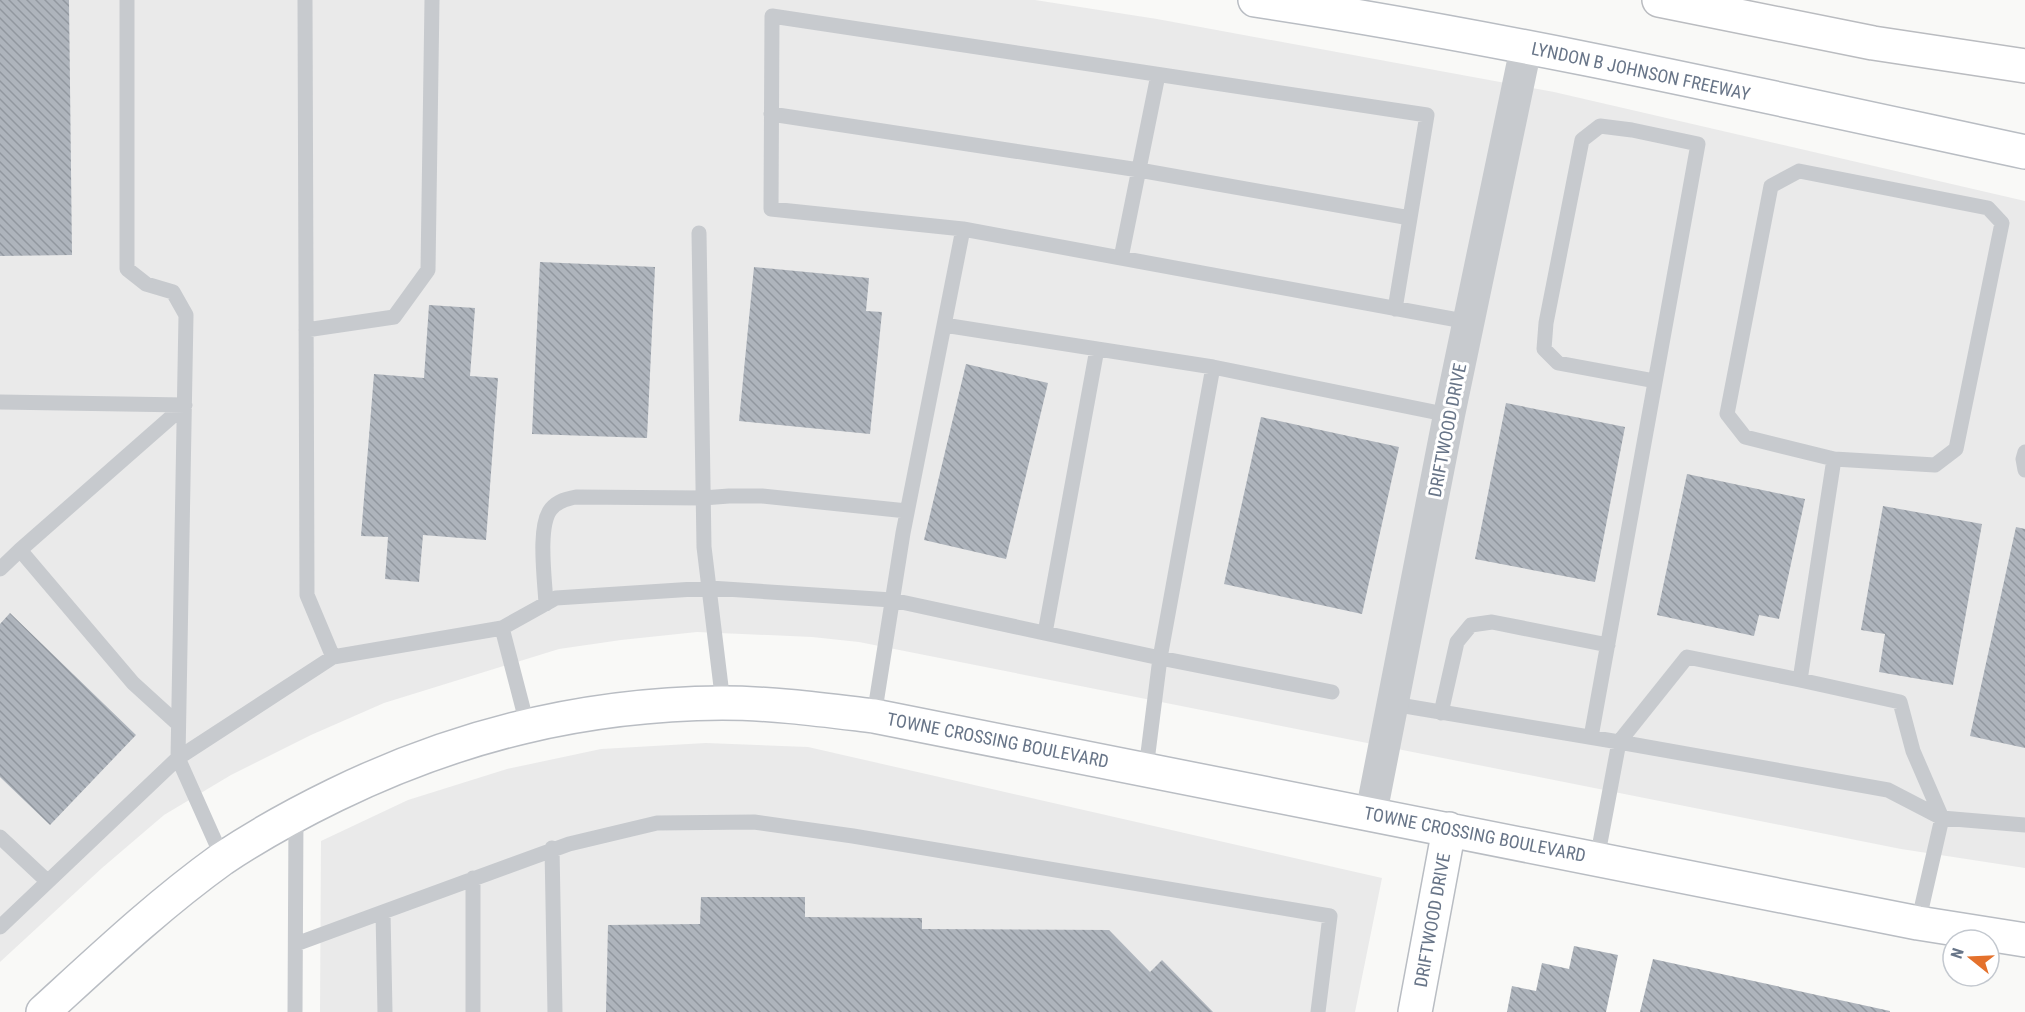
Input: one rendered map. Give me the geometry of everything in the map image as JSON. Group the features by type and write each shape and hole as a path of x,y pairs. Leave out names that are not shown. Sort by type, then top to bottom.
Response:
{"main road":[{"name":"LYNDON B JOHNSON FREEWAY","path":"1255,0 1373,18 1526,47 2025,152"},
{"path":"1659,0 1873,44 2025,66"},
{"path":"1968,58 2025,76"},
{"name":"TOWNE CROSSING BOULEVARD","path":"43,1012 149,915 223,859 296,814 380,773 451,746 527,724 584,713 649,706 723,703 794,706 874,716 1918,923 2025,939"},
{"name":"DRIFTWOOD DRIVE","path":"1415,1012 1449,829"}],"street":[{"name":"DRIFTWOOD DRIVE","path":"1371,814 1449,415 1526,47"}],"lane":[{"path":"127,0 127,269 146,284 173,292 186,315 178,758 223,859"},
{"path":"305,0 307,595 333,657"},
{"path":"306,330 394,317 428,270 432,0"},
{"path":"1395,309 1427,115 772,16 771,209 963,229 1395,309 1469,322"},
{"path":"1121,258 1158,75"},
{"path":"771,114 1139,170 1410,218"},
{"path":"1591,737 1698,144 1632,130 1600,126 1582,140 1546,323 1544,350 1558,363 1655,381"},
{"path":"1799,171 1988,208 2002,223 1956,448 1935,465 1834,459 1745,437 1727,414 1771,186 1799,171"},
{"path":"874,716 907,511 963,229"},
{"path":"699,233 704,547 723,703"},
{"path":"944,325 1213,367 1449,415"},
{"path":"1045,633 1097,349"},
{"path":"1146,769 1160,658 1213,367"},
{"path":"0,402 185,405"},
{"path":"0,569 185,405"},
{"path":"2025,452 2025,470"},
{"path":"1800,680 1834,459"},
{"path":"546,604 543,528 549,511 560,500 584,496 703,498 762,496 907,511"},
{"path":"20,550 133,684 178,724"},
{"path":"0,927 178,758 333,657 502,628 556,598 710,588 892,600 1160,658 1332,692"},
{"path":"1442,713 1457,642 1471,625 1492,622 1608,645"},
{"path":"502,628 527,724"},
{"path":"1597,859 1619,742 1687,657 1900,702 1913,751 1942,818 1918,923"},
{"path":"1394,705 1591,737 1888,790 1942,818 2025,825"},
{"path":"295,1012 296,814"},
{"path":"296,944 552,848 657,824 754,822 853,836 1330,916 1318,1012"},
{"path":"0,837 47,881"},
{"path":"552,848 555,1012"},
{"path":"473,878 473,1012"},
{"path":"383,912 385,1012"}],"shaded area":[{"path":"0,0 1035,0 1157,19 1554,92 2025,201 2025,868 1901,849 859,642 812,637 697,632 559,649 384,703 311,735 231,775 164,815 102,868 0,962"},
{"path":"706,743 808,747 1382,878 1355,1012 320,1012 321,841 408,800 507,769 601,749"}],"building":[{"path":"0,0 69,0 72,255 0,256"},
{"path":"540,262 655,267 647,438 532,434"},
{"path":"754,267 869,278 866,311 882,312 870,434 739,421"},
{"path":"429,305 475,308 470,376 498,378 486,540 423,535 419,582 385,579 388,537 361,536 374,374 424,378"},
{"path":"966,364 1048,383 1006,559 924,540"},
{"path":"1506,403 1625,427 1595,582 1475,559"},
{"path":"1261,417 1399,447 1362,614 1224,584"},
{"path":"1687,474 1805,499 1779,619 1759,615 1754,636 1657,615"},
{"path":"1883,506 1982,524 1953,685 1879,672 1885,634 1861,630"},
{"path":"2016,527 2025,529 2025,748 1970,736"},
{"path":"10,613 136,735 50,825 0,777 0,624"},
{"path":"701,897 805,897 805,917 922,918 922,929 1109,930 1150,972 1162,960 1213,1012 606,1012 608,925 700,924"},
{"path":"1574,946 1618,955 1606,1012 1507,1012 1512,986 1536,991 1542,963 1569,969"},
{"path":"1653,959 1890,1011 1890,1012 1640,1012"}]}
